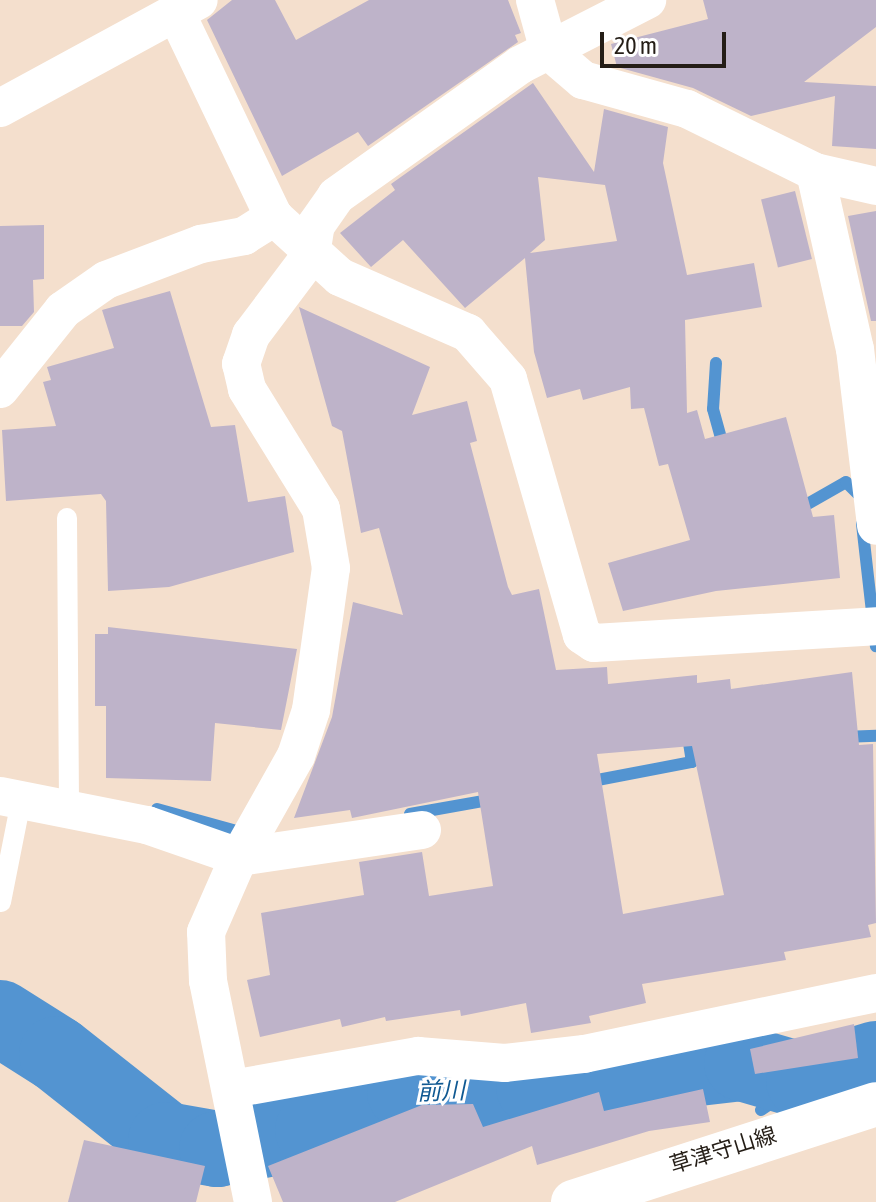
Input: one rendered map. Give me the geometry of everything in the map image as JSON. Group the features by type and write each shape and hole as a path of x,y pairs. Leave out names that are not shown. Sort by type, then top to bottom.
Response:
{"main road":[{"name":"草津守山線","path":"573,1202 652,1186 876,1104"}],"street":[{"path":"535,0 549,51 583,80 687,109 815,172 876,186"},
{"path":"253,1202 208,981 206,932 239,857 296,756 311,710 331,568 321,509 247,389 241,364 251,335 311,255 316,225 336,196 520,65 647,0"},
{"path":"0,108 188,8 274,217 311,255 340,277 468,333 508,379 582,635 594,643 876,626"},
{"path":"815,172 855,349 876,526"},
{"path":"0,389 63,310 106,280 201,244 244,236 274,217"},
{"path":"10,798 147,825 239,857 422,830"},
{"path":"232,1089 418,1056 505,1063 584,1054 876,993"}],"lane":[{"path":"67,518 69,810"},
{"path":"1,902 10,798"}],"building":[{"path":"232,0 275,0 296,40 369,0 508,0 521,33 515,35 518,42 368,146 358,132 282,176 207,20"},
{"path":"703,0 876,0 876,27 804,82 876,86 876,149 832,146 835,96 751,116 693,88 617,67 611,44 708,19"},
{"path":"533,83 594,172 604,109 668,127 663,163 687,275 754,263 762,307 685,320 687,413 697,410 705,439 786,417 813,517 834,515 840,578 716,591 623,611 608,563 690,540 668,464 659,466 644,408 631,409 630,387 583,400 580,389 547,398 534,352 525,258 465,308 403,240 371,267 340,233 395,190 391,184","holes":["538,177 605,185 617,241 530,253 545,240"]},
{"path":"795,191 812,259 778,267 761,199"},
{"path":"876,211 876,321 871,321 848,216"},
{"path":"44,225 44,279 33,280 34,312 22,326 0,326 0,226"},
{"path":"170,291 211,427 235,425 248,502 285,496 294,552 169,587 108,591 106,501 101,494 6,501 2,430 56,426 43,382 51,380 47,367 114,348 102,310"},
{"path":"299,307 430,367 412,415 467,401 477,441 470,443 508,587 512,595 539,589 556,670 607,667 608,684 697,675 697,683 730,679 731,689 852,672 859,745 873,744 876,923 868,925 871,937 784,952 786,960 642,984 646,1003 589,1016 591,1023 531,1033 526,1003 461,1016 460,1010 386,1021 385,1017 342,1027 340,1019 260,1037 247,980 270,975 261,913 364,895 359,862 422,852 429,896 493,886 478,792 352,818 350,810 294,818 332,717 353,602 403,615 379,528 361,533 342,431 332,426","holes":["692,746 724,895 623,914 597,754"]},
{"path":"108,627 297,649 281,730 215,723 211,781 106,778 106,706 95,706 95,634 108,634"},
{"path":"854,1024 858,1058 755,1074 750,1049"},
{"path":"703,1089 710,1122 649,1131 537,1165 532,1146 395,1202 283,1202 268,1166 422,1105 473,1104 483,1127 599,1092 604,1111"},
{"path":"84,1140 205,1166 196,1202 68,1202"}],"waterway":[{"path":"716,363 713,409 724,449"},
{"path":"797,510 846,482 858,494"},
{"path":"862,524 876,646"},
{"path":"843,737 876,736"},
{"path":"587,782 692,762 689,743 701,742"},
{"path":"410,814 494,799"},
{"path":"157,809 247,834"},
{"name":"前川","path":"0,1018 57,1054 166,1140 217,1149 313,1130 405,1092 534,1087 742,1063 804,1081 876,1059"},
{"path":"761,1110 804,1081"}]}
